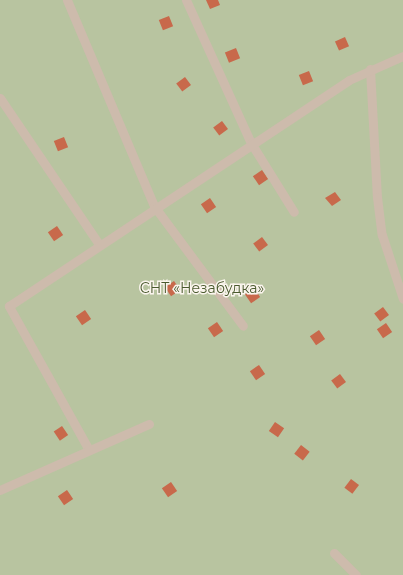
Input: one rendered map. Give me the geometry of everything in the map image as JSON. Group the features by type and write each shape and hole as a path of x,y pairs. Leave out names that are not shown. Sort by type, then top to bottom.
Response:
{"lane":[{"path":"67,0 154,206 243,326"},
{"path":"186,0 251,144 294,212"},
{"path":"89,450 9,306 154,206 251,144 370,69 403,56"},
{"path":"370,69 376,197 382,235 403,299"},
{"path":"0,98 99,244"},
{"path":"0,490 148,424"},
{"path":"334,553 356,575"}],"green space":[{"name":"СНТ «Незабудка»","path":"0,0 403,0 403,575 0,575"}],"building":[{"path":"206,0 218,0 220,5 210,9"},
{"path":"169,16 173,26 163,30 159,20"},
{"path":"345,37 349,46 339,51 335,41"},
{"path":"236,48 240,58 229,63 225,52"},
{"path":"309,71 313,81 303,85 299,75"},
{"path":"185,77 191,85 182,92 176,84"},
{"path":"222,121 228,129 219,136 213,128"},
{"path":"64,137 68,147 58,151 54,141"},
{"path":"262,170 268,179 259,185 253,176"},
{"path":"335,192 341,200 332,206 325,198"},
{"path":"210,198 216,207 207,213 201,204"},
{"path":"57,226 63,235 54,241 48,232"},
{"path":"262,237 268,245 259,252 253,244"},
{"path":"174,281 180,290 171,296 165,287"},
{"path":"254,288 260,297 251,303 245,294"},
{"path":"383,307 389,315 380,322 374,314"},
{"path":"85,310 91,319 82,325 76,316"},
{"path":"217,322 223,331 214,337 208,328"},
{"path":"386,323 392,332 383,338 377,329"},
{"path":"319,330 325,339 316,345 310,336"},
{"path":"259,365 265,374 256,380 250,371"},
{"path":"340,374 346,382 337,389 331,381"},
{"path":"275,422 284,428 278,437 269,431"},
{"path":"62,426 68,435 60,441 54,432"},
{"path":"301,445 310,452 303,460 294,454"},
{"path":"351,479 359,485 352,494 344,488"},
{"path":"171,482 177,491 168,497 162,488"},
{"path":"67,490 73,499 64,505 58,496"}]}
